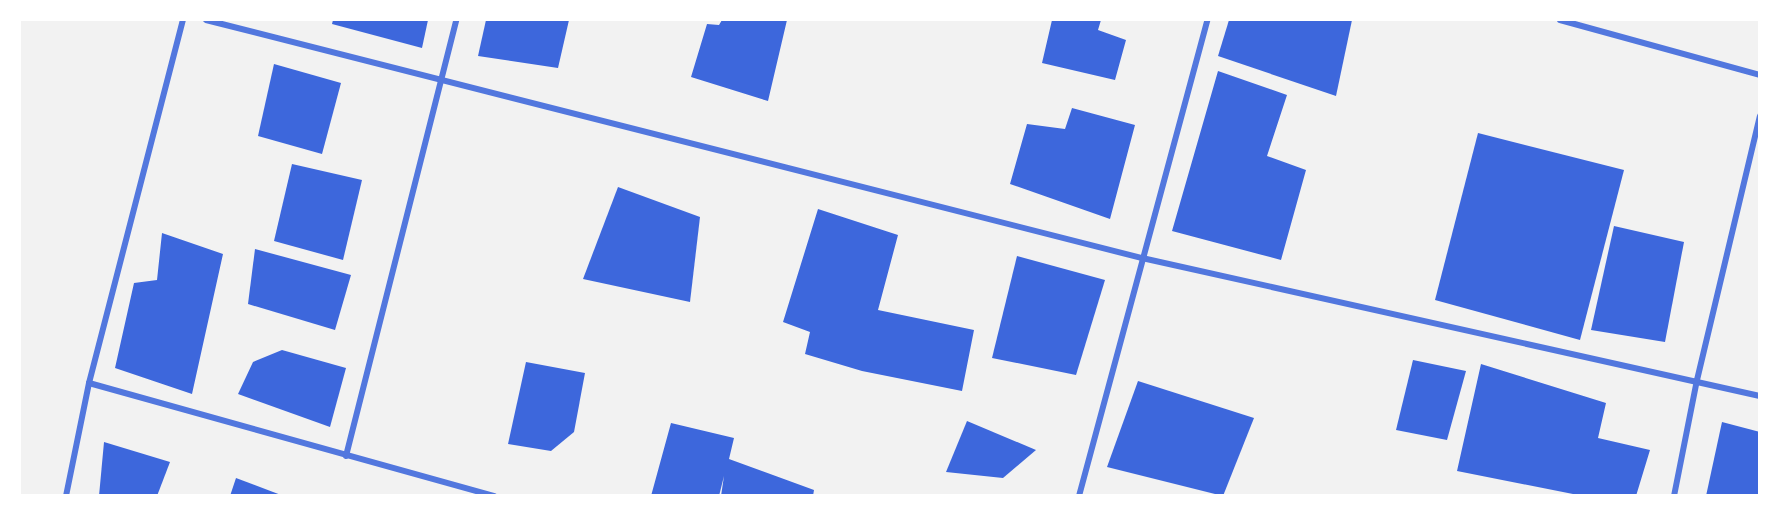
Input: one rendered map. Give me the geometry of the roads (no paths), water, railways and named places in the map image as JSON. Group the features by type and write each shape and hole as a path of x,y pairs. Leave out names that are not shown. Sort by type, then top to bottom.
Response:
{"street":[{"path":"66,495 90,383 183,20"},
{"path":"206,20 440,82 1142,258 1697,380 1760,396"},
{"path":"346,456 456,20"},
{"path":"1079,495 1207,20"},
{"path":"1560,20 1760,75"},
{"path":"1674,495 1697,380 1760,116"},
{"path":"90,383 346,456 495,495"}]}
